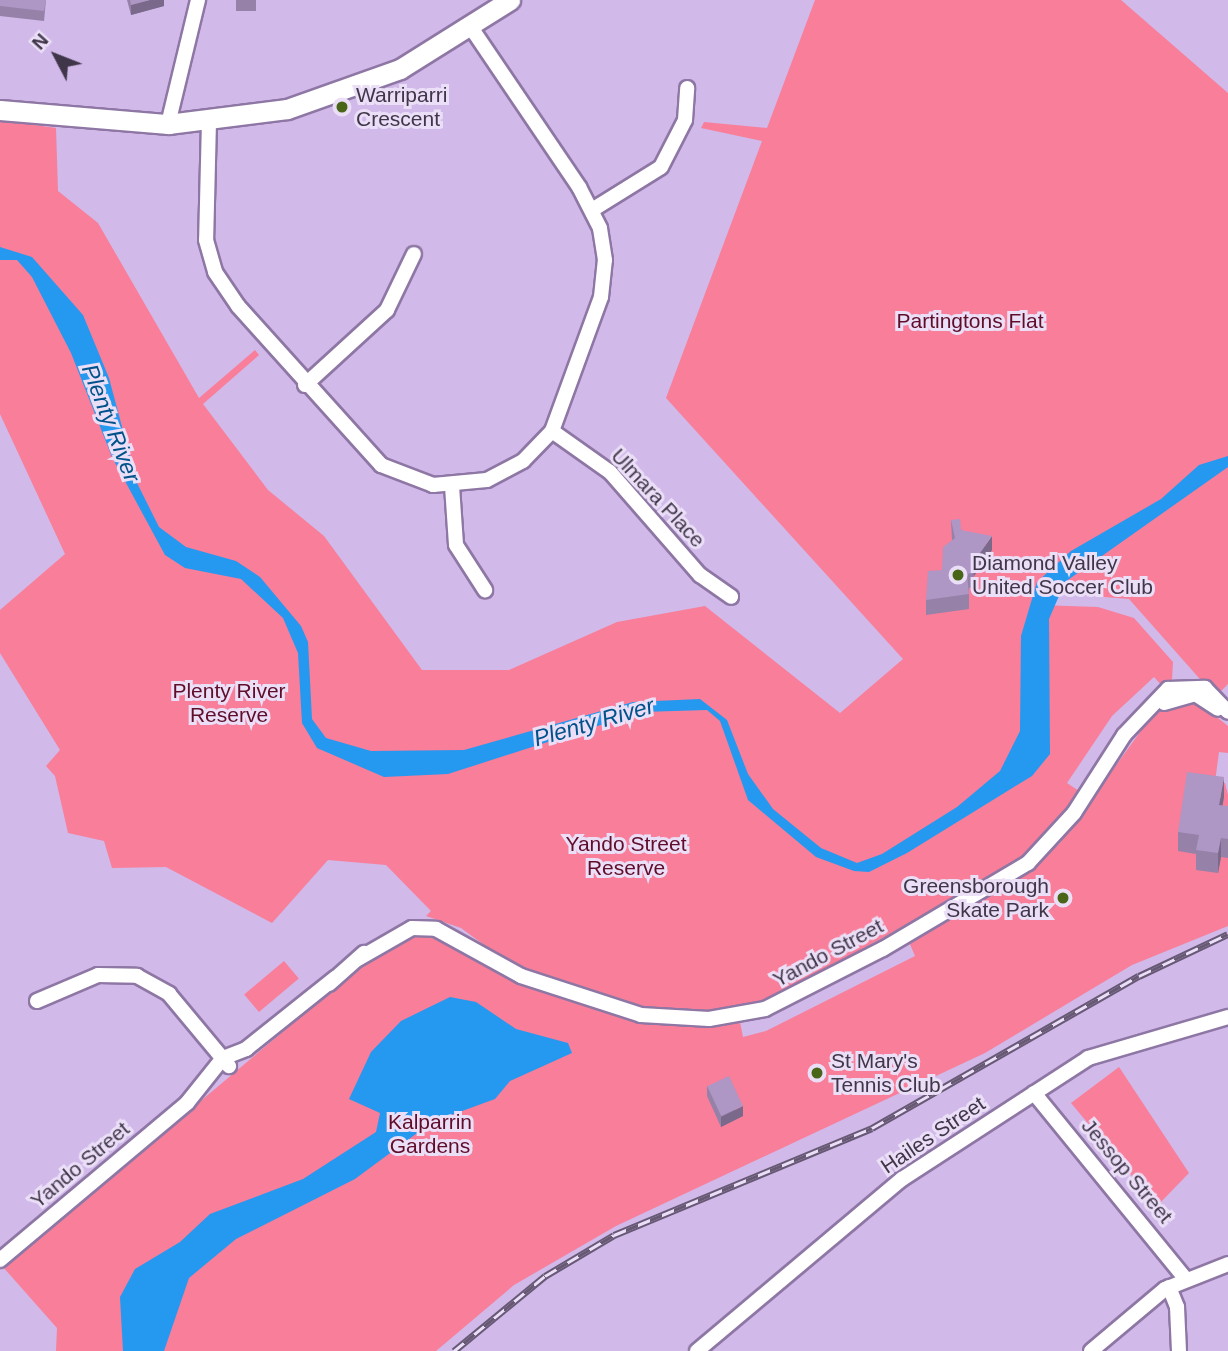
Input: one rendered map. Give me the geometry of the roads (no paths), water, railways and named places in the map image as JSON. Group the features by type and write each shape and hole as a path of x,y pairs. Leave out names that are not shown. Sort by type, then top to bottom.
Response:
{"street":[{"path":"168,124 198,0"},
{"path":"6,109 168,124 209,121 325,98 400,69 472,29 510,0"},
{"path":"209,121 204,222 212,264 238,306 305,385 381,465 415,481 452,486 507,471 552,431 601,297 604,245 592,210 472,29"},
{"path":"592,210 661,167 685,120 687,88"},
{"path":"305,385 387,310 414,254"},
{"name":"Ulmara Place","path":"552,431 610,472 700,575 731,597"},
{"path":"452,486 456,545 485,590"},
{"path":"1189,689 1213,693 1228,712"},
{"path":"1189,689 1228,717"},
{"name":"Yando Street","path":"0,1260 187,1103 226,1062 358,959 397,934 422,928 448,933 501,965 641,1015 709,1019 765,1009 1013,875 1057,835 1137,722 1189,689"},
{"path":"37,1001 98,975 137,976 169,994 226,1062"},
{"name":"Hailes Street","path":"697,1351 902,1180 1034,1093 1108,1048 1228,1017"},
{"name":"Jessop Street","path":"1034,1093 1185,1278"},
{"path":"1091,1351 1169,1287 1185,1278 1228,1264"},
{"path":"1169,1287 1177,1307 1179,1351"}],"water":[{"name":"Plenty River","path":"0,247 32,257 83,315 109,378 137,483 159,527 186,547 236,561 260,577 301,626 308,642 312,719 326,738 371,751 464,750 633,702 700,699 727,720 748,774 773,809 821,848 857,863 882,854 957,807 1000,771 1020,731 1021,636 1037,582 1071,551 1161,499 1199,465 1228,456 1228,467 1065,582 1049,619 1050,754 1032,776 907,853 869,872 854,871 816,857 748,800 720,721 707,710 641,712 448,774 384,777 317,748 302,723 298,653 283,618 241,579 185,568 165,555 112,457 71,353 32,277 17,260 0,260"},
{"path":"450,997 476,1002 516,1029 568,1043 572,1053 510,1081 495,1099 432,1122 355,1179 236,1239 189,1278 164,1351 123,1351 120,1297 135,1269 180,1242 210,1214 303,1179 376,1132 380,1113 349,1099 371,1052 401,1021"}],"railway":[{"path":"454,1351 545,1276 614,1235 872,1128 1139,976 1228,934"}],"place":[{"name":"Warriparri Crescent","path":"342,107"},
{"name":"Diamond Valley United Soccer Club","path":"958,575"},
{"name":"Greensborough Skate Park","path":"1063,898"},
{"name":"St Mary's Tennis Club","path":"817,1073"}],"park label":[{"name":"Partingtons Flat","path":"970,321"},
{"name":"Plenty River Reserve","path":"229,703"},
{"name":"Yando Street Reserve","path":"626,856"},
{"name":"Kalparrin Gardens","path":"430,1134"}]}
